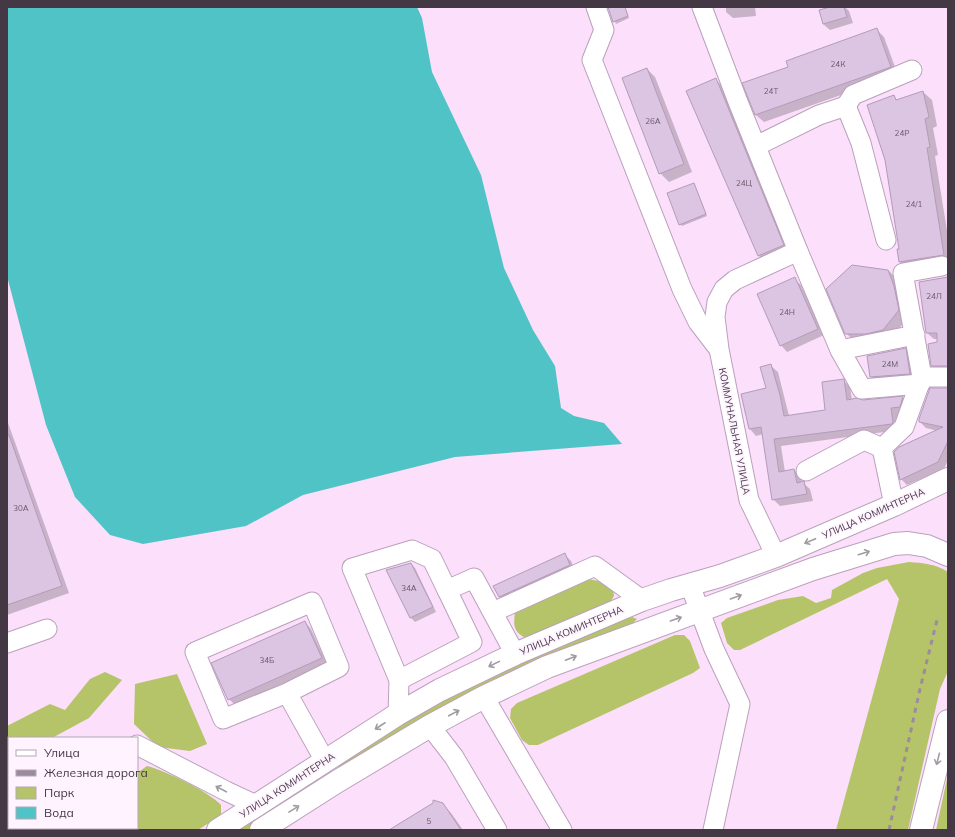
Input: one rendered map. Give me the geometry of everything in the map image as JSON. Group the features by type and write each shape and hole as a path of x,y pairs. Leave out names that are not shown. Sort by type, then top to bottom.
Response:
{"main road":[{"name":"УЛИЦА КОМИНТЕРНА","path":"218,830 398,714 440,690 515,654 642,600 776,556 894,505 948,479"},
{"path":"261,830 338,781 430,726 484,697 547,667 813,569 894,544 908,543 927,546 948,555"},
{"path":"920,830 948,721"},
{"path":"325,761 338,781"}],"street":[{"path":"596,7 604,30 592,60 682,289 698,322 719,349"},
{"path":"702,7 798,251 840,350 862,389 948,377"},
{"path":"756,146 819,115 846,106 853,95 912,70"},
{"path":"846,106 861,143 886,240"},
{"name":"КОММУНАЛЬНАЯ УЛИЦА","path":"776,556 749,500 719,349 715,317 717,302 724,289 735,280 798,251"},
{"path":"882,448 904,427 921,381 915,335 903,273 942,266"},
{"path":"840,350 915,335"},
{"path":"806,471 864,440 882,448"},
{"path":"882,448 894,505"},
{"path":"398,714 399,680 352,568 412,550 432,559 472,642 399,680"},
{"path":"493,612 594,566 642,600"},
{"path":"447,590 474,578 515,654"},
{"path":"690,585 714,649 740,704 713,830"},
{"path":"312,602 339,667 287,693 223,719 195,652 312,602"},
{"path":"7,643 47,629"},
{"path":"287,693 325,761"},
{"path":"484,697 562,830"},
{"path":"430,726 454,757 497,830"},
{"path":"138,746 256,805"}],"green space":[{"path":"909,562 924,563 948,572 948,671 940,689 908,830 836,830 899,599 887,579 740,650 734,650 727,643 721,623 727,618 778,600 803,596 816,603 831,598 832,590 863,573 877,568"},
{"path":"589,579 602,582 613,589 614,596 611,601 528,639 517,632 514,622 515,612"},
{"path":"632,617 637,619 632,624 341,769 337,765 405,721 501,671"},
{"path":"675,635 684,635 690,641 700,668 693,673 538,745 529,745 522,740 510,718 511,709 517,703"},
{"path":"105,672 122,680 89,718 54,737 8,737 7,726 50,704 65,710 90,679"},
{"path":"177,674 207,744 190,751 158,747 134,724 135,684"},
{"path":"147,766 175,777 197,788 221,805 221,815 198,830 71,830 138,829 138,772"},
{"path":"948,774 948,830 936,830"},
{"path":"317,778 320,781 316,786 248,830 234,830"}],"water":[{"path":"7,7 417,7 422,18 432,72 481,175 504,268 533,330 555,366 561,408 574,416 604,423 622,444 455,457 303,495 246,526 143,544 110,535 75,497 46,425 7,276"}],"building":[{"path":"608,7 625,7 628,16 613,22"},
{"path":"830,7 844,7 847,17 823,24 819,10"},
{"path":"877,28 891,67 755,115 742,83 788,67 786,61"},
{"path":"647,68 684,164 659,174 622,78"},
{"path":"716,78 784,245 758,256 686,91"},
{"path":"923,91 929,117 925,119 930,147 927,148 944,255 899,262 897,249 899,249 885,160 867,105 894,95 896,100"},
{"path":"694,183 706,214 679,225 667,193"},
{"path":"852,265 888,270 894,286 899,310 883,330 866,334 845,334 826,289"},
{"path":"795,277 818,329 780,346 757,294"},
{"path":"948,277 948,366 931,366 928,344 937,342 937,333 926,333 919,282"},
{"path":"906,348 910,374 870,377 867,356"},
{"path":"771,364 780,395 784,416 825,410 822,382 844,379 847,400 857,398 863,400 903,396 900,407 891,408 892,424 774,439 779,472 794,469 797,483 804,481 807,494 772,500 761,427 749,429 741,394 766,388 760,367"},
{"path":"930,388 948,388 948,441 938,462 900,480 894,452 899,447 943,427 919,422"},
{"path":"7,435 9,435 62,586 7,605"},
{"path":"565,553 570,565 499,597 493,586"},
{"path":"411,563 433,607 410,618 386,570"},
{"path":"305,621 322,658 228,700 211,663"},
{"path":"433,800 443,803 461,830 389,830 433,803"}],"railway":[{"path":"889,830 920,689 938,616"}]}
